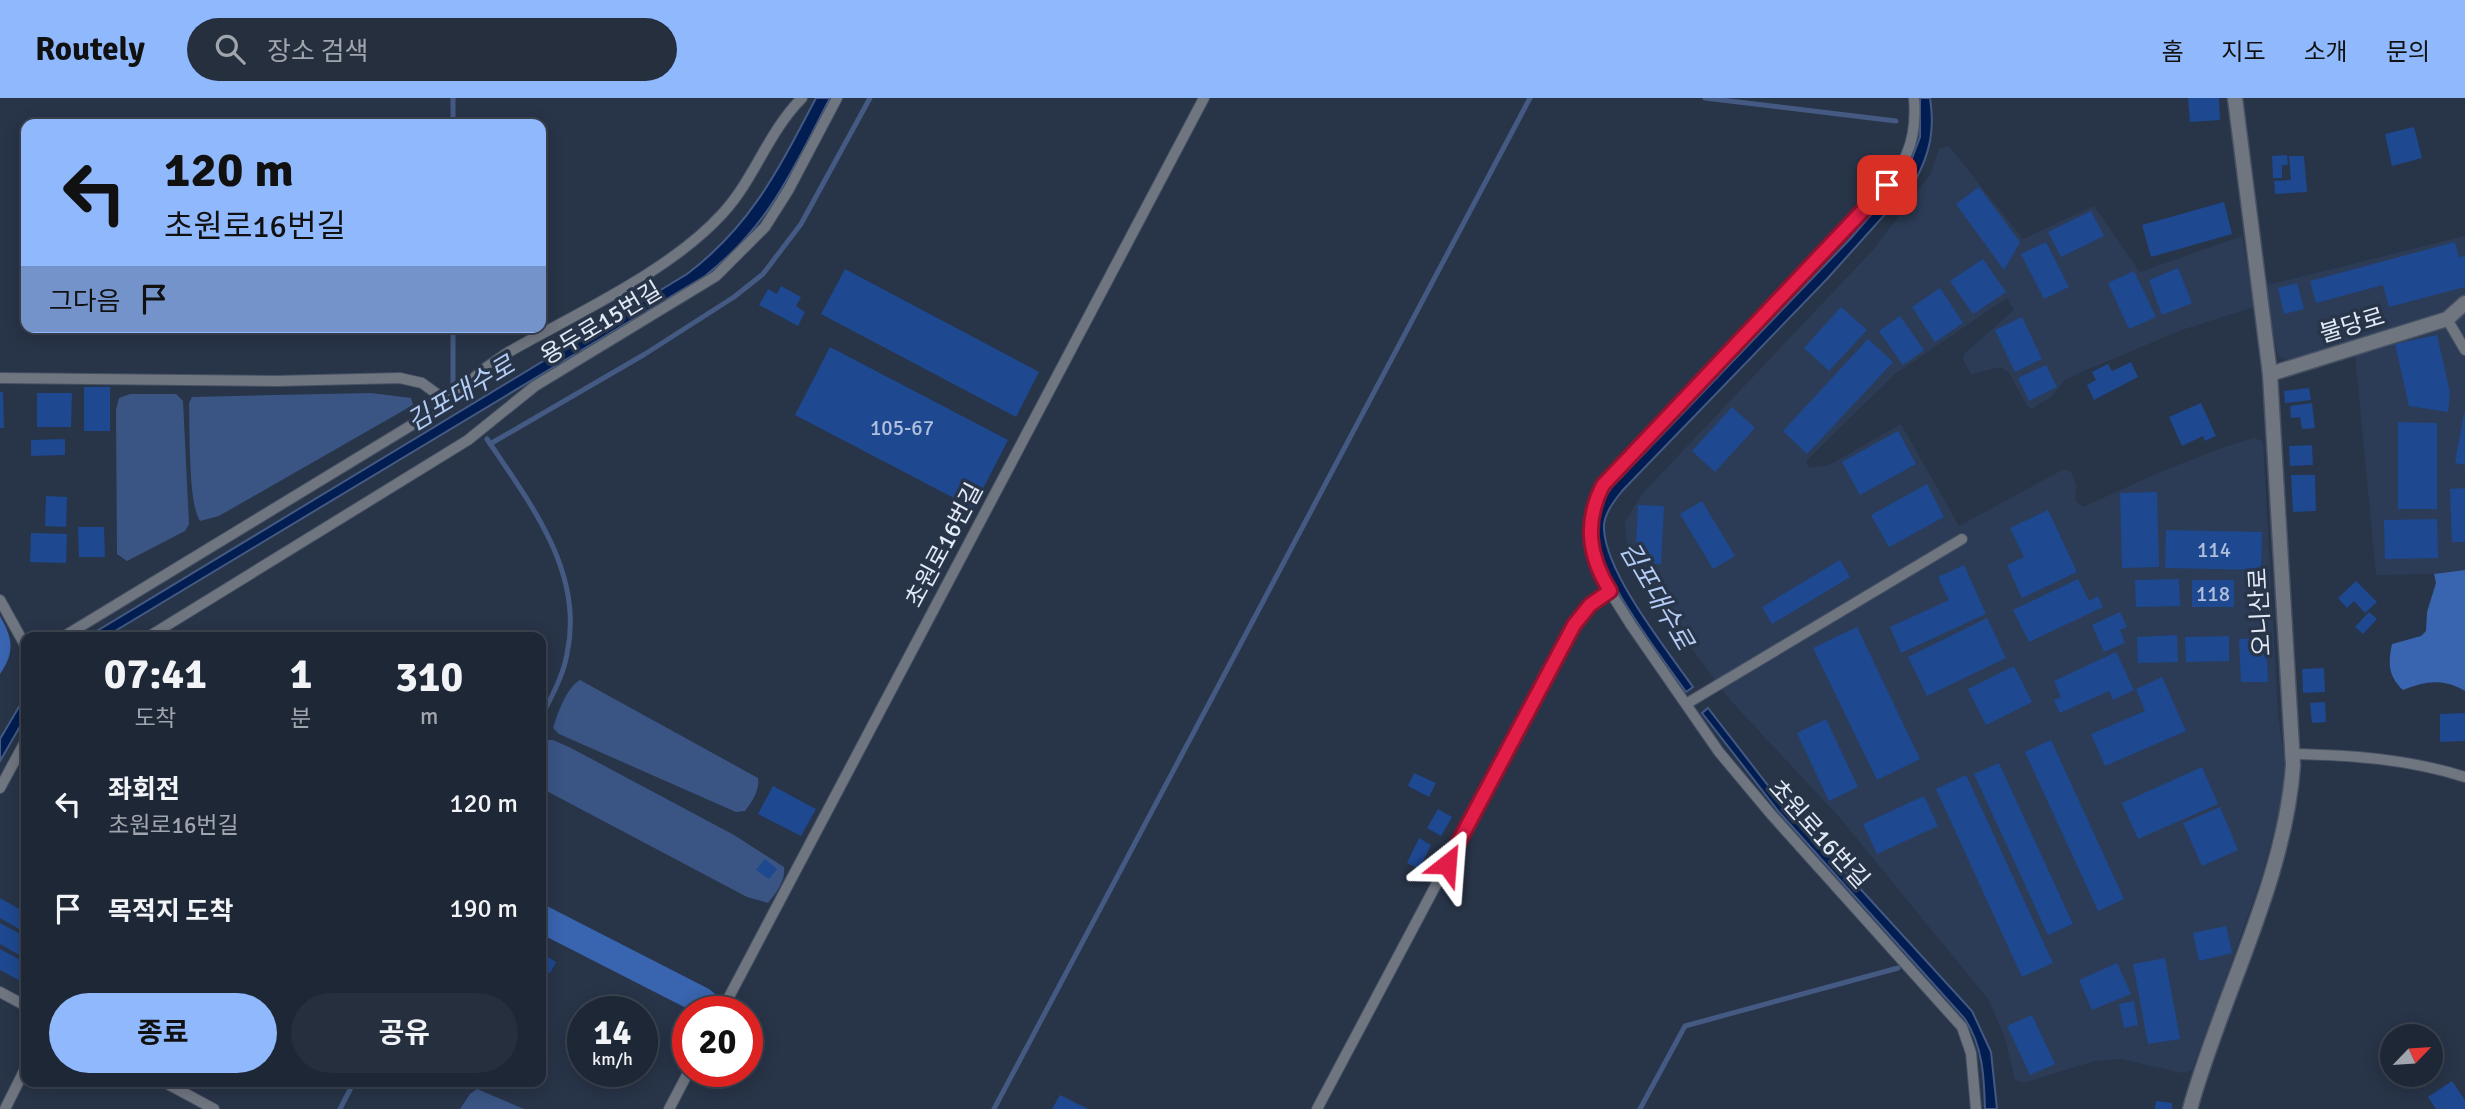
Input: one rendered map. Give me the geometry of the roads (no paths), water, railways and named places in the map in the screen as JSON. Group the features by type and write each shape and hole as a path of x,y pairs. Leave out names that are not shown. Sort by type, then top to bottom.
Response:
{"street":[{"name":"오니산로","path":"2190,1109 2215,1027 2283,839 2291,800 2293,754 2270,374 2235,98"},
{"name":"불당로","path":"2270,374 2447,319 2465,303"}],"lane":[{"path":"546,332 648,272 710,227 744,186 778,124 802,98"},
{"name":"용두로15번길","path":"156,632 458,446 535,386 675,304 716,276 765,227 789,189 836,98"},
{"name":"초원로16번길","path":"728,996 1204,98"},
{"name":"초원로16번길","path":"1914,98 1915,117 1909,153 1874,202 1603,485 1589,524 1600,574 1719,752 1770,813 1953,1014 1968,1039 1976,1109"},
{"path":"2447,319 2465,351"},
{"path":"71,632 449,402 484,369 545,333"},
{"path":"0,378 276,381 400,378 422,383 449,402"},
{"path":"1686,704 1962,539"},
{"path":"1317,1109 1574,625 1590,605 1610,591"},
{"path":"0,600 21,638"},
{"path":"0,788 21,749"},
{"path":"2293,754 2347,755 2422,764 2465,777"},
{"path":"0,992 21,1003"},
{"path":"5,1109 21,1078"},
{"path":"173,1087 214,1109"},
{"path":"669,1109 681,1087"}],"waterway":[{"path":"453,98 453,119"},
{"path":"490,444 645,354 734,297 763,274 801,224 870,98"},
{"path":"994,1109 1530,98"},
{"path":"1705,98 1896,121"},
{"name":"김포대수로","path":"453,333 453,384"},
{"path":"487,439 550,539 568,595 570,624 567,654 546,708"},
{"path":"1640,1109 1685,1026 1898,968"},
{"path":"340,1109 351,1087"}]}
